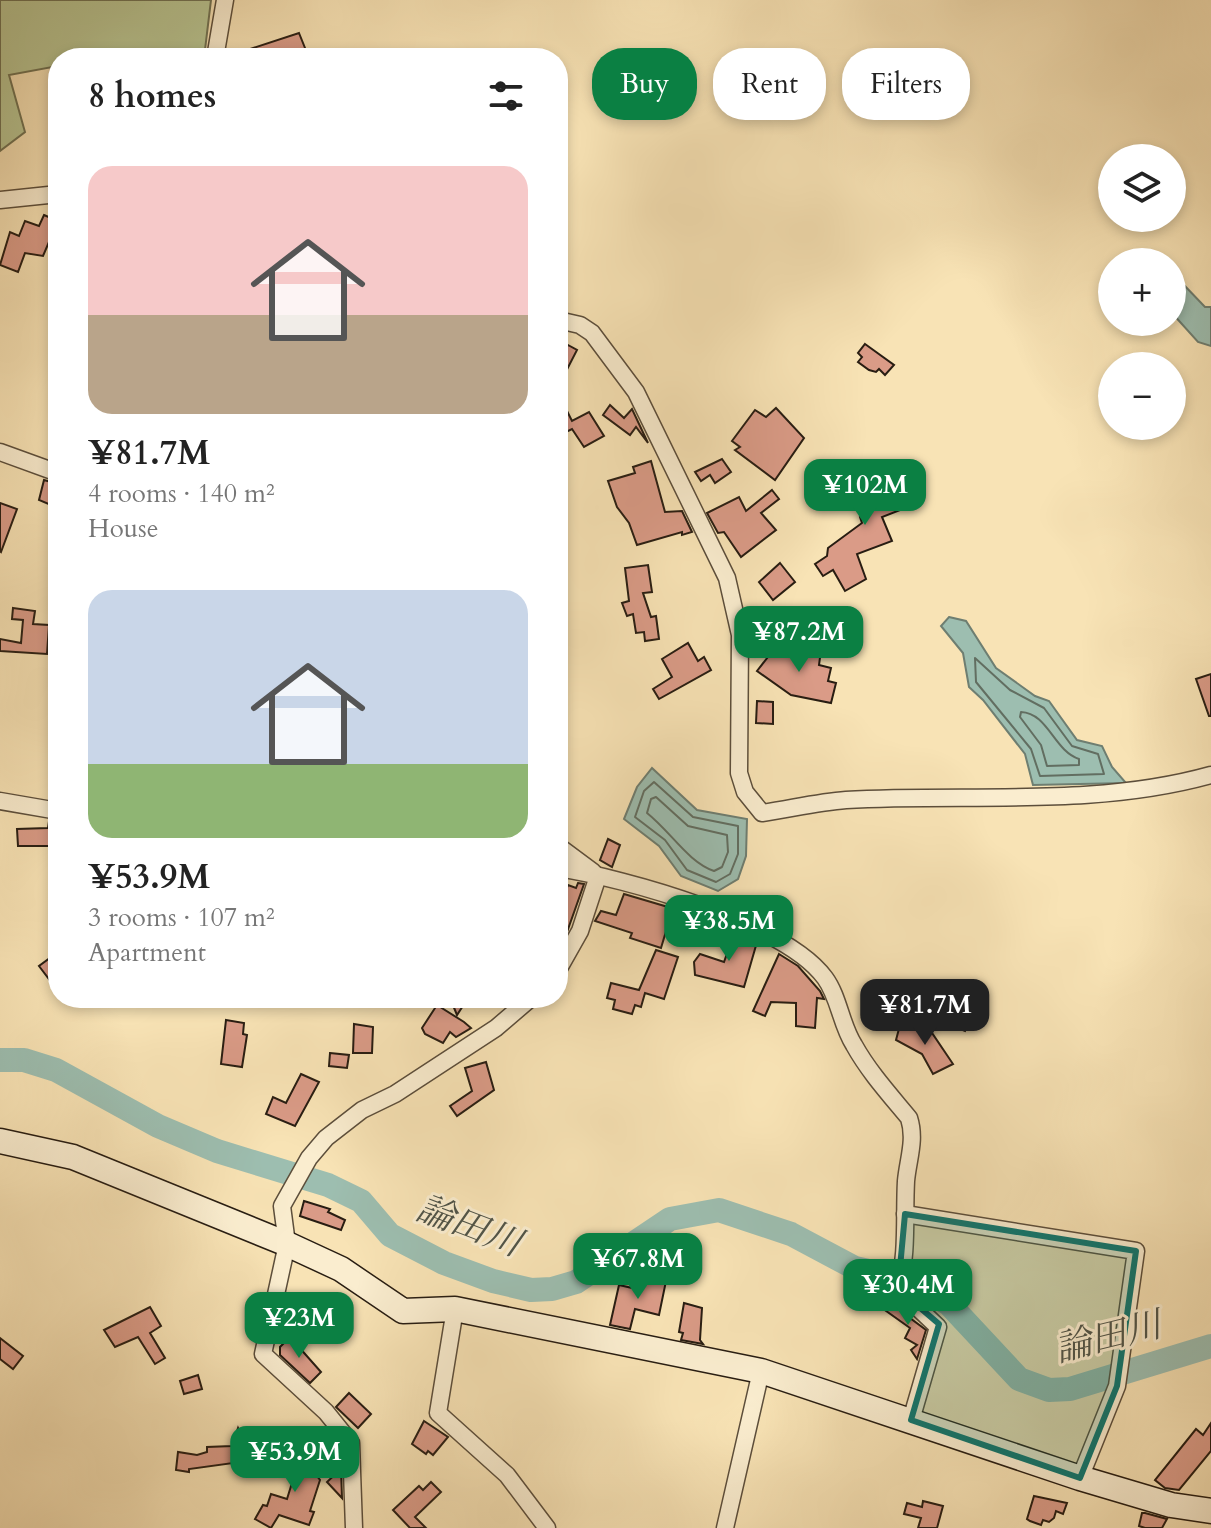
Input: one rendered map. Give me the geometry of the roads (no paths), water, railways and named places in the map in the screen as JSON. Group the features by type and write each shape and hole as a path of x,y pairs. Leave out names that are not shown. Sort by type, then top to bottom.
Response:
{"street":[{"path":"217,48 225,0"},
{"path":"0,200 48,196"},
{"path":"568,322 580,325 592,333 636,392 727,578 740,635 739,773 745,792 762,813 843,800 1023,798 1116,792 1211,775"},
{"path":"0,452 48,469"},
{"path":"0,801 48,809"},
{"path":"568,854 598,876"},
{"path":"568,870 674,896 742,922 812,963 828,982 853,1045 909,1118 914,1132 905,1214 904,1267 898,1289 938,1327 911,1420"},
{"path":"568,952 580,931 598,876"},
{"path":"354,1528 351,1443 326,1412 263,1354 287,1244 282,1206 309,1158 326,1138 362,1110 395,1094 496,1028 519,1008"},
{"path":"0,1141 73,1157 287,1244 341,1269 403,1311 455,1309 761,1371 1080,1478 1171,1505 1211,1511"},
{"path":"905,1214 1136,1251 1117,1386 1080,1478"},
{"path":"455,1309 438,1413 507,1475 547,1528"},
{"path":"725,1528 761,1371"}],"water":[{"path":"1186,287 1205,307 1211,307 1211,346 1198,342 1186,329"},
{"path":"949,617 966,621 996,668 1035,696 1049,701 1077,740 1102,746 1112,767 1126,783 1033,785 1025,754 983,700 969,687 963,653 941,626"},
{"path":"652,768 697,810 747,819 746,856 738,879 718,891 681,876 659,846 624,819 637,787"}],"waterway":[{"name":"論田川","path":"0,1060 24,1060 56,1070 158,1126 217,1151 328,1185 361,1201 390,1235 444,1263 493,1281 531,1290 552,1289 576,1282 670,1219 719,1210 791,1234 855,1268 908,1280 949,1304 1019,1379 1049,1390 1070,1389 1211,1346"}]}
